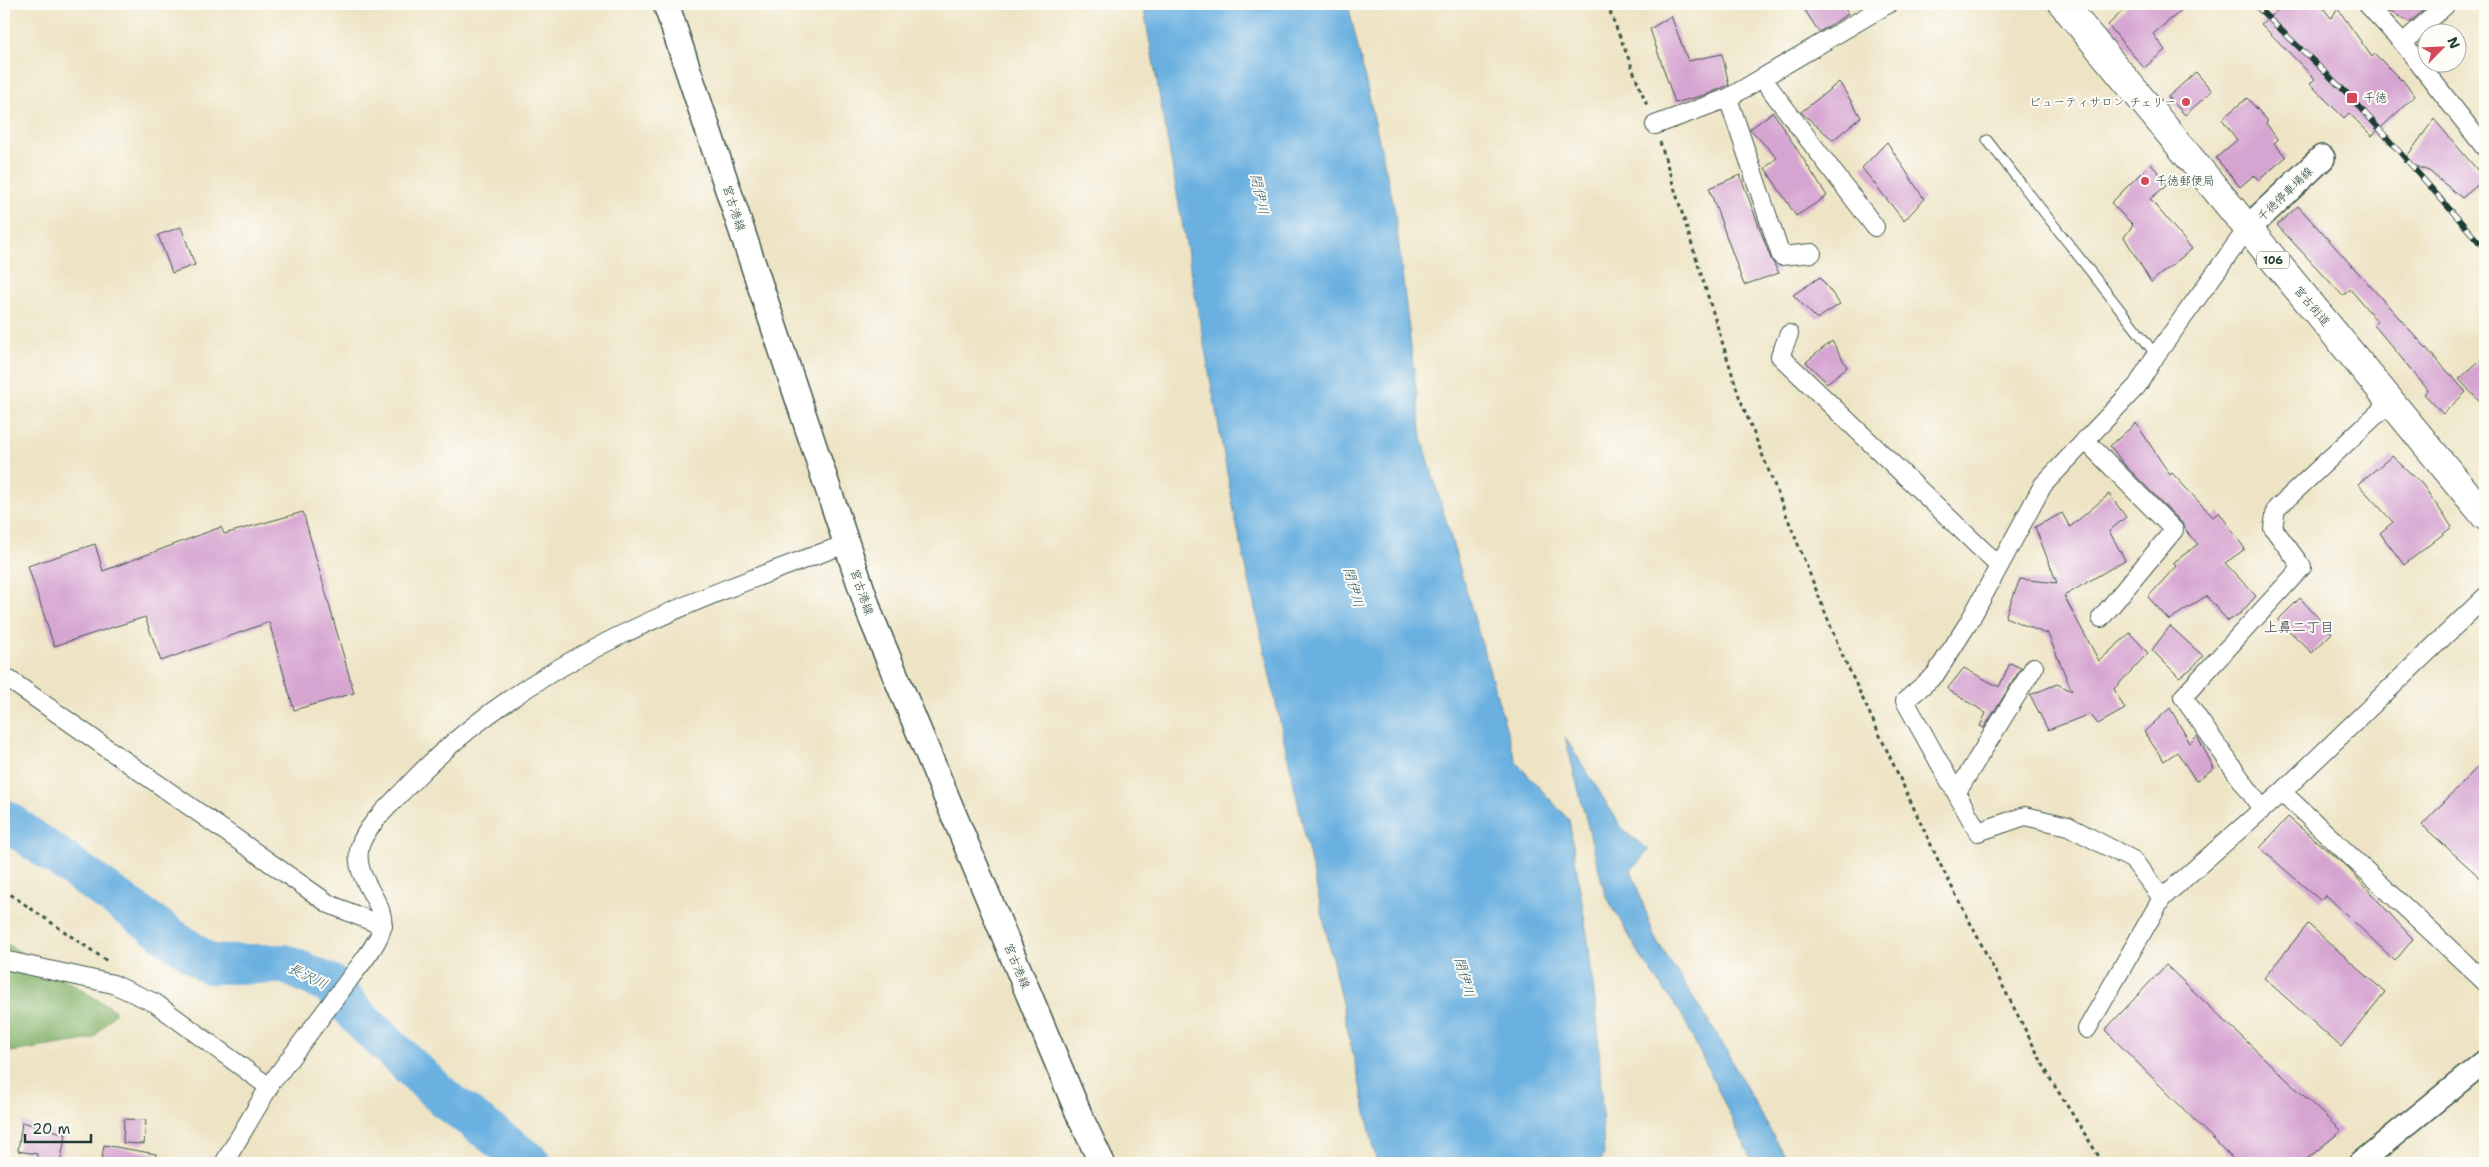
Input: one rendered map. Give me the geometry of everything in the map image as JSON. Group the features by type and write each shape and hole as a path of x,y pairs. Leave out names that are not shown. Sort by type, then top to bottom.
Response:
{"highway":[{"name":"宮古街道","path":"2063,4 2247,229 2392,400 2485,516"}],"main road":[{"name":"宮古港線","path":"666,4 871,617 1081,1120 1102,1163"},
{"name":"千徳停車場線","path":"2247,229 2322,158"}],"street":[{"path":"2367,4 2403,43 2485,148"},
{"path":"2403,43 2447,4"},
{"path":"1655,125 1728,98 1877,7"},
{"path":"1762,78 1875,227"},
{"path":"1728,98 1781,256 1812,253"},
{"path":"2162,898 2133,860 2068,826 2025,816 1978,832 1905,702 1934,675 1969,622 2043,485 2137,386 2156,355 2247,229"},
{"path":"1789,334 1780,356 1998,566"},
{"path":"2262,810 2183,697 2302,567 2273,528 2276,508 2392,400"},
{"path":"2085,440 2174,530 2101,618"},
{"path":"276,1077 370,951 383,926 378,906 360,874 360,846 376,820 433,758 521,691 589,650 713,592 846,544"},
{"path":"2087,1029 2162,898 2282,792 2485,597"},
{"path":"1957,792 2034,667"},
{"path":"4,676 329,904 383,926"},
{"path":"2282,792 2485,982"},
{"path":"4,960 114,984 155,1003 269,1087 224,1163"},
{"path":"2360,1163 2485,1061"}],"lane":[{"path":"1987,140 2156,355"}],"path":[{"path":"1607,4 1655,125 1739,396 1840,650 1939,862 2051,1080 2103,1163"},
{"path":"4,890 112,965"}],"green space":[{"path":"4,942 116,1011 93,1039 4,1053"}],"water":[{"name":"閉伊川","path":"1143,4 1348,4 1394,206 1422,438 1516,762 1569,820 1588,941 1598,1027 1604,1154 1600,1163 1377,1163 1235,517"},
{"path":"1565,737 1624,831 1649,850 1631,870 1655,938 1721,1041 1788,1163 1753,1163 1682,1015 1643,960 1605,894"}],"building":[{"path":"1801,4 1842,4 1848,14 1819,32"},
{"path":"2130,4 2189,4 2153,34 2165,50 2144,68 2108,25"},
{"path":"2285,4 2320,4 2331,18 2338,9 2372,57 2375,54 2402,79 2415,96 2372,136 2349,113 2344,118 2310,84 2315,79 2261,24"},
{"path":"2381,4 2431,4 2410,22 2387,10"},
{"path":"1671,16 1688,61 1722,54 1729,85 1708,94 1675,103 1650,29"},
{"path":"2196,72 2212,91 2185,115 2168,97"},
{"path":"1839,82 1861,117 1833,140 1801,112"},
{"path":"2247,98 2268,121 2266,123 2278,140 2274,143 2286,157 2259,180 2254,175 2240,187 2216,158 2237,140 2222,119"},
{"path":"1773,112 1827,196 1796,216 1765,168 1777,158 1750,129"},
{"path":"2434,119 2485,179 2462,198 2429,171 2403,162"},
{"path":"1887,142 1924,199 1904,221 1862,168"},
{"path":"2151,163 2167,185 2150,199 2192,249 2151,282 2124,237 2133,225 2111,203"},
{"path":"1740,175 1771,259 1779,273 1744,285 1709,188"},
{"path":"2298,206 2466,392 2443,414 2424,394 2428,390 2374,325 2377,321 2350,289 2343,296 2277,225"},
{"path":"181,227 195,265 172,273 158,235"},
{"path":"1820,277 1840,304 1817,319 1793,295"},
{"path":"1832,341 1847,367 1827,383 1806,362"},
{"path":"2485,356 2485,408 2459,379"},
{"path":"2136,423 2170,475 2172,473 2213,517 2219,512 2245,549 2225,563 2256,596 2241,613 2228,621 2206,596 2169,620 2148,597 2176,566 2173,563 2198,544 2190,537 2182,523 2124,464 2110,446"},
{"path":"2392,456 2422,484 2452,527 2404,565 2380,533 2393,522 2358,484"},
{"path":"2109,494 2126,517 2109,531 2125,560 2064,596 2099,661 2130,633 2148,653 2114,689 2125,709 2098,724 2090,714 2048,730 2030,695 2057,684 2072,691 2047,632 2046,634 2005,617 2020,579 2057,583 2035,527 2062,513 2070,527"},
{"path":"303,512 354,693 294,710 269,622 161,661 145,617 54,646 28,566 95,544 103,571 221,527 224,534"},
{"path":"2300,598 2332,633 2312,653 2278,620"},
{"path":"2170,626 2203,656 2191,669 2179,677 2152,650"},
{"path":"2010,663 2021,668 1984,728 1980,726 1986,713 1947,689 1964,668 1999,687"},
{"path":"2170,708 2190,743 2197,736 2214,768 2196,781 2177,752 2164,761 2144,732"},
{"path":"2485,759 2485,882 2422,825"},
{"path":"2288,817 2349,869 2413,939 2395,961 2326,895 2321,901 2260,848"},
{"path":"2308,924 2385,992 2341,1047 2264,978"},
{"path":"2166,965 2341,1131 2302,1163 2237,1163 2105,1030"},
{"path":"124,1119 146,1120 144,1144 123,1143"},
{"path":"22,1122 66,1134 60,1163 37,1163 37,1154 18,1151"},
{"path":"104,1145 156,1154 155,1163 101,1163"}],"waterway":[{"name":"長沢川","path":"4,819 209,964 285,964 330,984 362,1021 444,1098 531,1163"}],"railway":[{"path":"2254,4 2352,98 2485,249"}],"place":[{"name":"千徳","path":"2352,98"},
{"name":"ビューティサロン チェリー","path":"2186,102"},
{"name":"千徳郵便局","path":"2145,181"}],"district":[{"name":"上鼻二丁目","path":"2299,627"}]}
